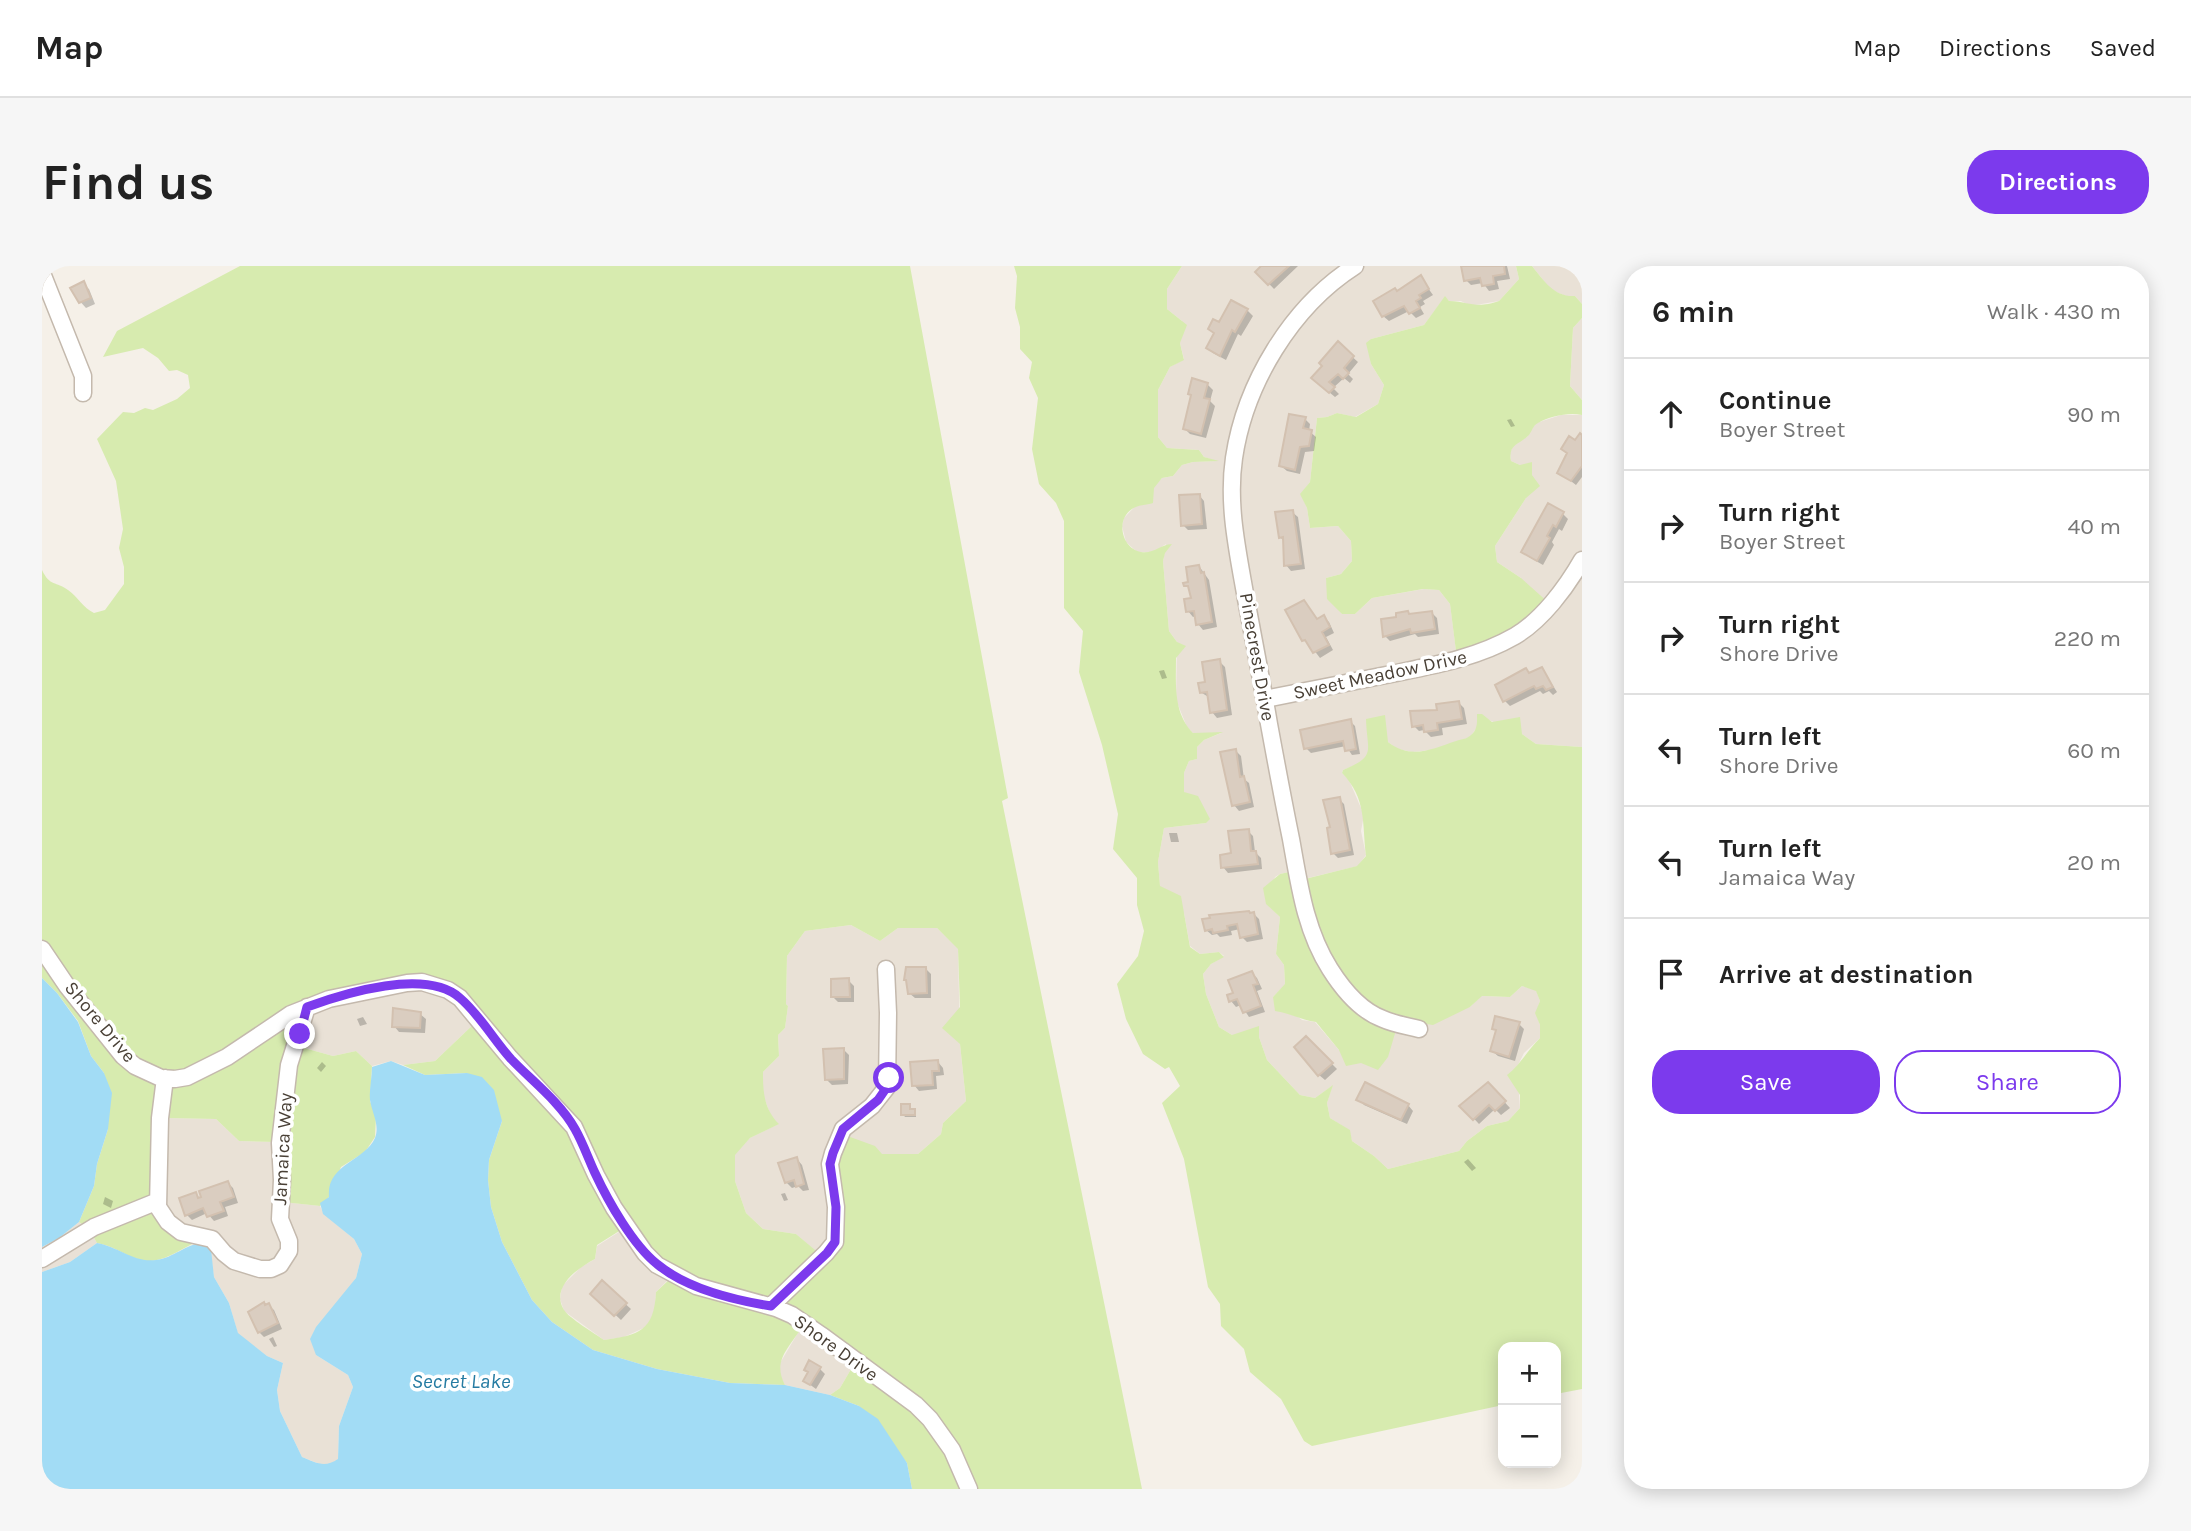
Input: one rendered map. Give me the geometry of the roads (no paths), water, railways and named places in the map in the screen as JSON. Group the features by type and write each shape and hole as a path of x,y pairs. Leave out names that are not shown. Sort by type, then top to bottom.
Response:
{"street":[{"name":"Pinecrest Drive","path":"1355,266 1322,293 1289,330 1274,351 1248,403 1240,430 1232,486 1236,542 1304,910 1320,952 1345,990 1361,1006 1381,1019 1419,1029"},
{"path":"42,272 83,376 83,393"},
{"name":"Sweet Meadow Drive","path":"1265,699 1446,663 1501,643 1535,621 1582,560"},
{"name":"Shore Drive","path":"42,949 67,986 123,1056 135,1066 165,1078 175,1079 200,1071 227,1058 291,1014 337,997 422,982 449,990 460,998 510,1058 574,1127 614,1208 645,1253 657,1265 696,1286 771,1306 792,1315 916,1405 942,1434 969,1489"},
{"path":"771,1306 827,1253 835,1242 836,1207 830,1164 833,1153 843,1129 872,1106 887,1087 886,969"},
{"name":"Jamaica Way","path":"158,1201 158,1207 168,1222 181,1232 212,1239 234,1261 260,1269 271,1269 286,1258 289,1241 280,1219 281,1143 289,1065 307,1007"},
{"path":"42,1259 94,1227 158,1201 160,1118 165,1078"}],"water":[{"path":"42,978 57,993 78,1022 91,1056 104,1073 112,1093 108,1129 97,1164 94,1186 79,1222 42,1247"},
{"name":"Secret Lake","path":"391,1061 425,1075 467,1073 482,1077 494,1090 502,1121 489,1160 491,1207 502,1242 532,1300 552,1322 593,1350 657,1369 730,1383 785,1385 830,1395 859,1406 878,1419 907,1463 912,1489 42,1489 42,1272 70,1262 97,1243 148,1260 162,1259 197,1244 203,1243 211,1249 214,1277 229,1303 238,1333 267,1356 283,1363 277,1390 280,1411 302,1457 325,1464 338,1459 339,1426 353,1387 348,1375 316,1355 310,1339 316,1327 356,1278 362,1254 354,1239 323,1214 320,1203 329,1197 334,1177 370,1146 375,1138 376,1124 370,1096 372,1067"}]}
